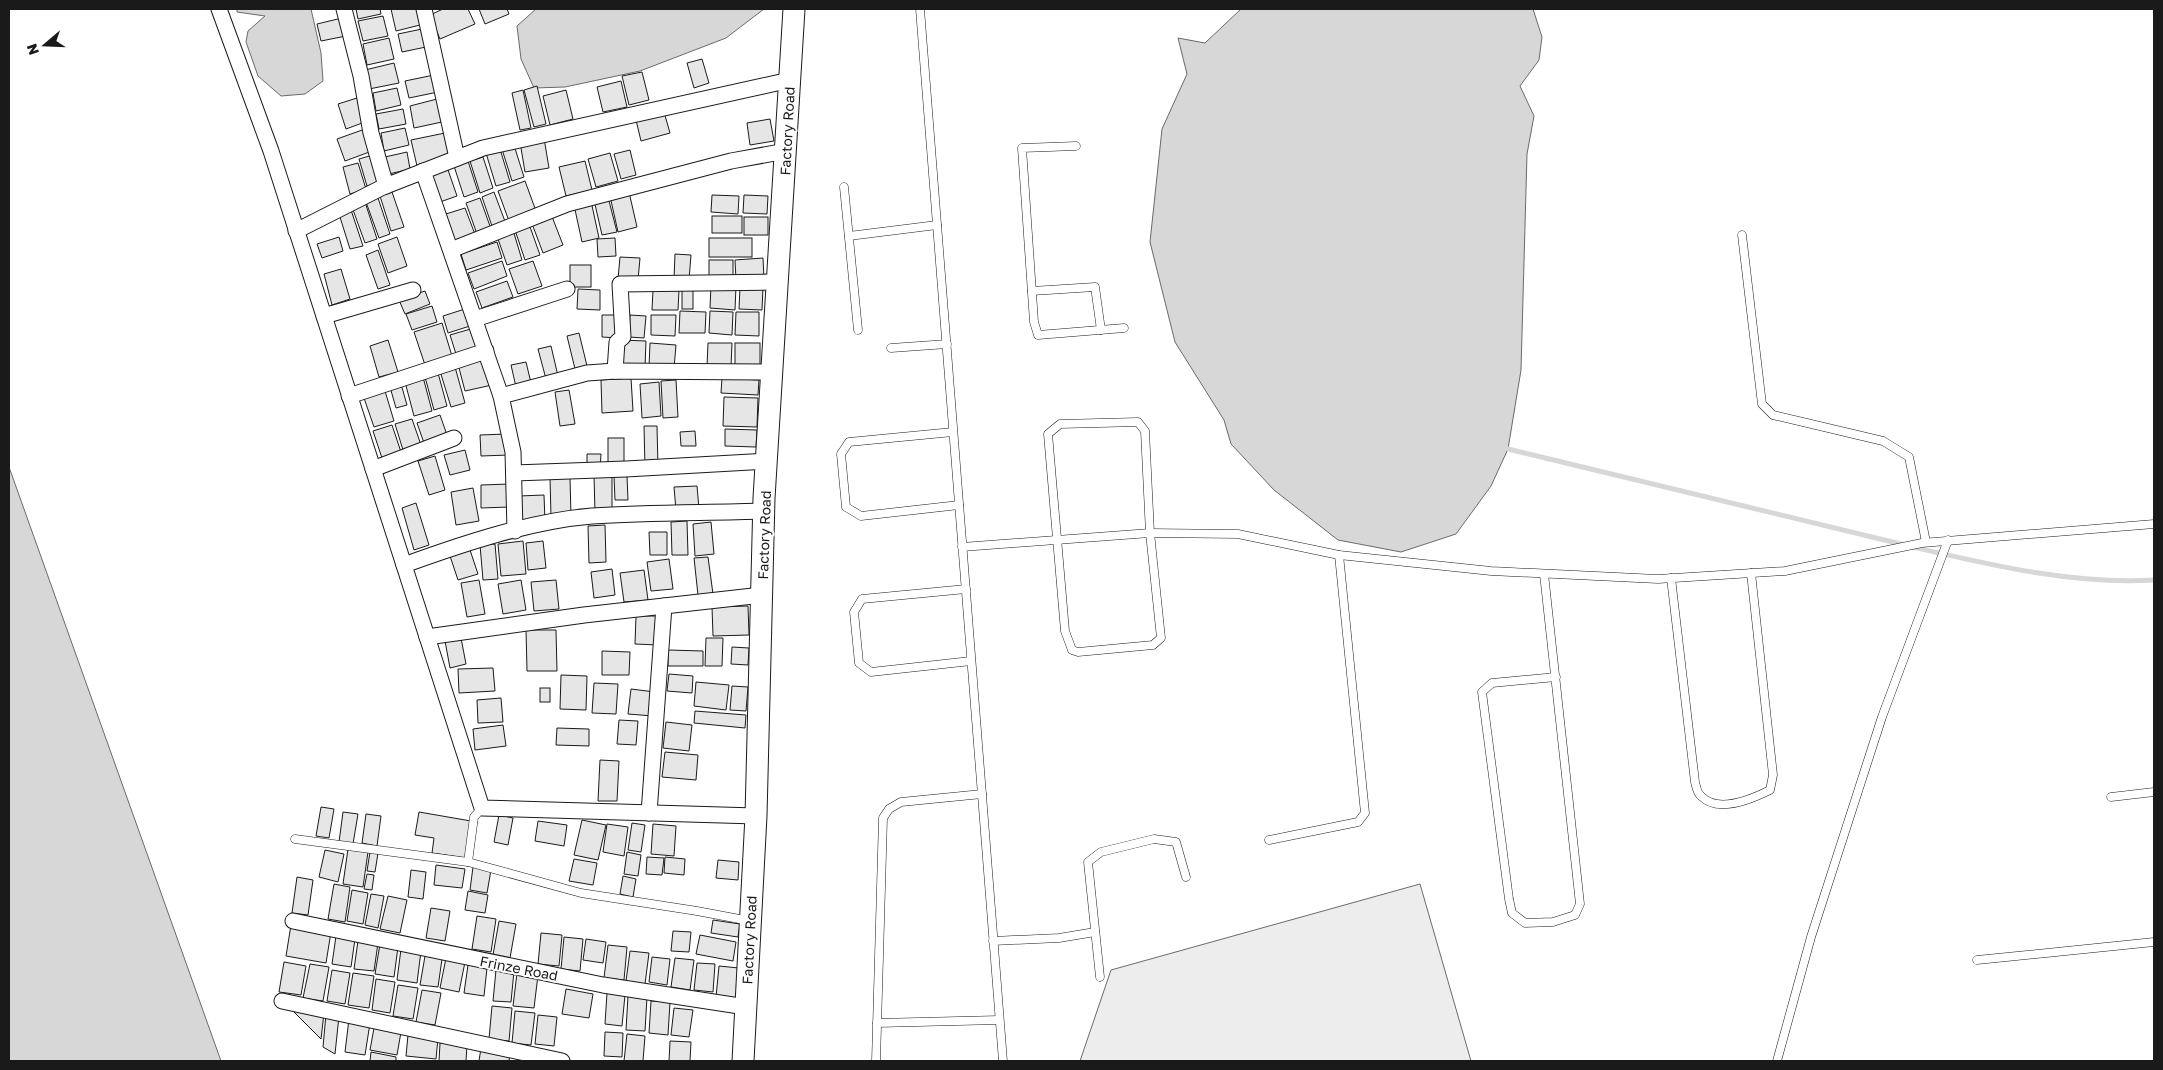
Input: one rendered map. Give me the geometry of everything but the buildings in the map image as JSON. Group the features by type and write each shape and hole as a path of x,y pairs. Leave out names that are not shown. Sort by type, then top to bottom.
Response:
{"street":[{"path":"219,9 271,151 482,808 756,816"},
{"path":"344,9 361,76 371,133 386,186"},
{"path":"424,9 457,158"},
{"name":"Factory Road","path":"743,1061 756,816 764,511 776,282 794,9"},
{"path":"296,231 386,186 483,148 790,80"},
{"path":"451,250 567,204 731,161 786,151"},
{"path":"423,171 501,396 513,452 515,531"},
{"path":"615,371 617,342 623,337 620,284 776,282"},
{"path":"475,319 567,289"},
{"path":"324,316 414,290"},
{"path":"349,396 486,350"},
{"path":"501,396 587,373 615,371 772,372"},
{"path":"373,469 454,438"},
{"path":"514,474 626,470 767,461"},
{"path":"404,565 466,542 591,516 764,511"},
{"path":"427,637 584,615 762,595"},
{"path":"649,813 664,606"},
{"name":"Frinze Road","path":"293,921 603,985 746,1007"},
{"path":"282,1001 562,1061"}],"lane":[{"path":"920,9 1003,1061"},
{"path":"1076,146 1022,148 1034,322 1038,335 1124,328"},
{"path":"844,187 858,330"},
{"path":"849,236 937,225"},
{"path":"1742,235 1762,404 1773,416 1883,441 1909,457 1923,543"},
{"path":"1032,291 1095,288 1101,330"},
{"path":"891,348 946,344"},
{"path":"1138,422 1144,431 1150,533 1161,638 1153,644 1078,652 1072,650 1065,631 1058,540 1048,434 1060,424 1138,422"},
{"path":"953,432 849,442 841,454 846,507 861,516 959,505"},
{"path":"962,547 1150,533 1238,534 1339,555 1491,572 1671,578 1786,571 1923,543 1947,543 2154,524"},
{"path":"1778,1061 1811,937 1882,717 1947,543"},
{"path":"1269,840 1358,822 1365,813 1339,555"},
{"path":"1671,578 1695,782 1700,795 1711,803 1734,804 1758,797 1770,790 1773,775 1751,573"},
{"path":"1544,574 1556,677 1580,904 1575,915 1553,922 1525,923 1512,914 1509,899 1482,692 1492,683 1556,677"},
{"path":"966,589 862,599 854,612 859,663 871,672 971,661"},
{"path":"2111,797 2154,792"},
{"path":"876,1061 883,818 889,809 901,802 982,794"},
{"path":"468,862 474,817 482,808"},
{"path":"295,839 468,862 581,893 750,921"},
{"path":"1100,977 1088,862 1101,852 1154,840 1176,842 1186,877"},
{"path":"993,941 1059,938 1095,932"},
{"path":"1977,960 2154,942"},
{"path":"877,1023 1000,1020"}],"shaded area":[{"path":"237,9 311,9 321,53 323,81 305,94 281,96 258,76 246,42 248,31 265,16 237,12"},
{"path":"536,9 764,9 726,38 640,71 565,87 534,88 521,59 517,26"},
{"path":"1241,9 1533,9 1542,37 1539,60 1520,86 1534,116 1527,154 1521,370 1508,449 1491,486 1456,534 1401,552 1338,540 1274,490 1231,444 1224,420 1175,342 1150,242 1162,129 1187,74 1178,38 1205,43"},
{"path":"9,467 221,1061 9,1061"},
{"path":"1420,884 1471,1061 1080,1061 1111,970"}],"waterway":[{"path":"1508,449 1905,545"},
{"path":"1913,547 2002,567 2063,577 2124,581 2154,580"}]}
